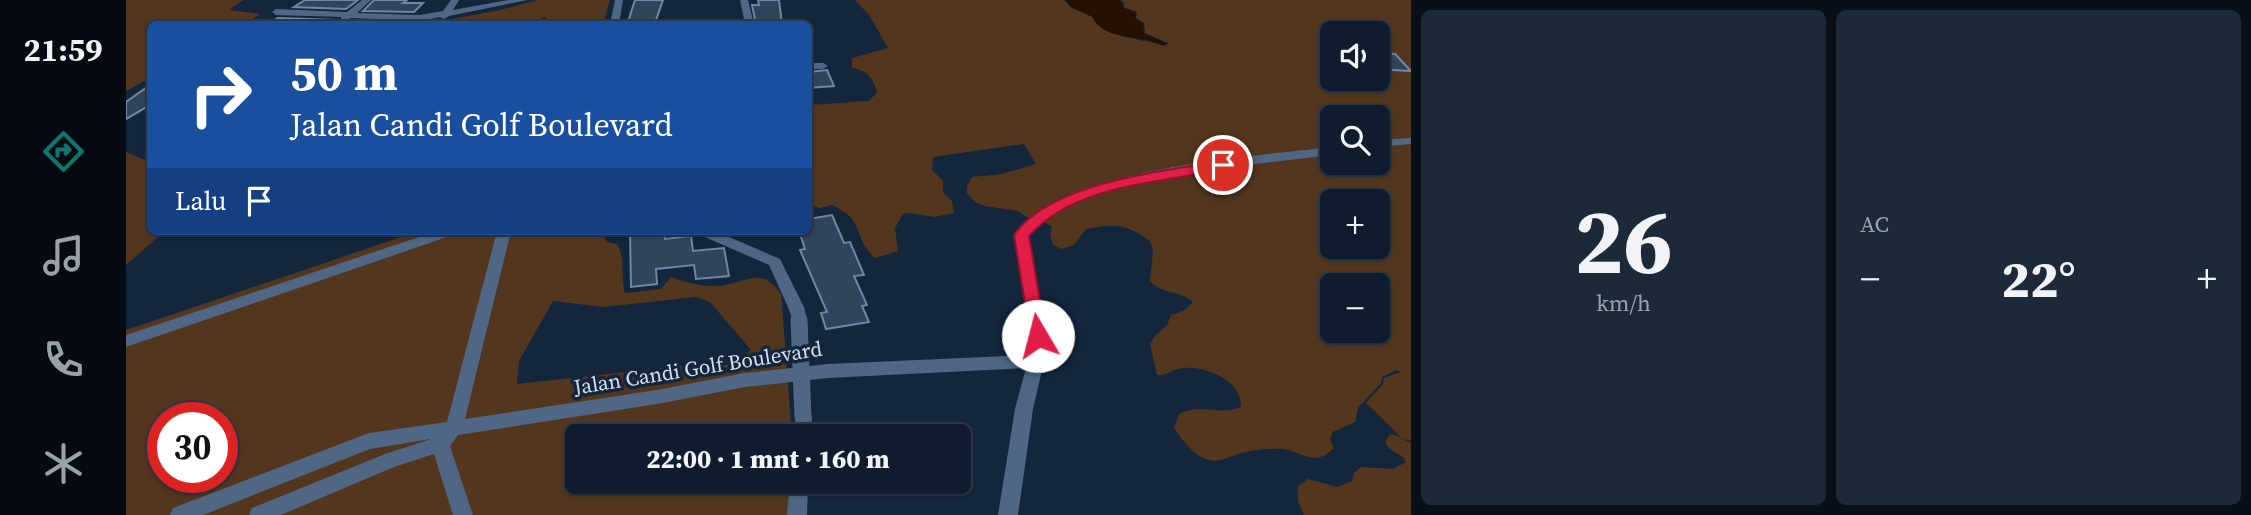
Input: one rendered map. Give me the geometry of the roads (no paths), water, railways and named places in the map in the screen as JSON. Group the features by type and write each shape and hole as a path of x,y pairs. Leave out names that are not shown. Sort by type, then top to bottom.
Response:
{"street":[{"path":"341,21 367,0"},
{"path":"444,16 455,0"},
{"path":"276,12 406,19 444,16 523,0"},
{"path":"615,21 619,0"},
{"path":"744,0 749,21"},
{"path":"812,66 823,66"},
{"path":"1390,143 1411,141"},
{"path":"1008,515 1024,409 1036,361 1038,336 1021,235 1037,218 1075,199 1124,182 1181,171 1320,153"},
{"path":"126,341 440,235"},
{"path":"259,515 391,460 441,444 454,427 503,235"},
{"path":"712,235 775,262 796,307 799,320 803,424"},
{"name":"Jalan Candi Golf Boulevard","path":"180,515 369,441 657,397 745,380 828,371 1036,361"},
{"path":"441,444 463,515"},
{"path":"797,515 798,494"}]}
